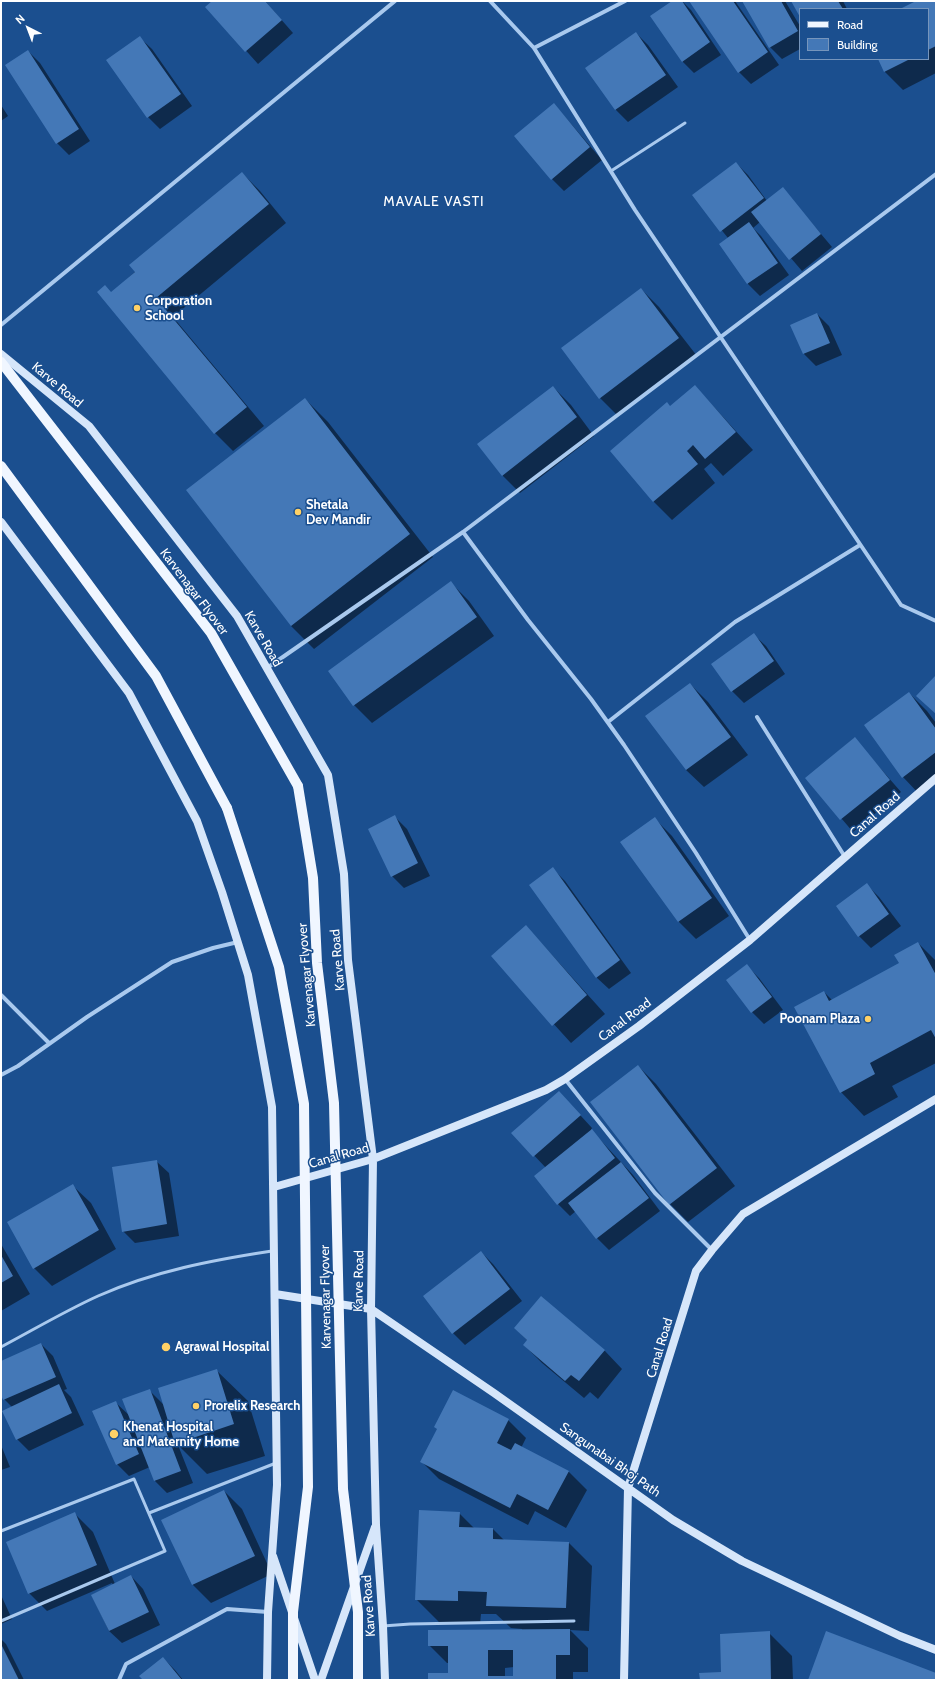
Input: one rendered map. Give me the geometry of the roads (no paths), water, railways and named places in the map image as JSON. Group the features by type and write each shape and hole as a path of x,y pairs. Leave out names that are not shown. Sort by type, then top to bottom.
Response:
{"main road":[{"name":"Karvenagar Flyover","path":"1,362 211,634 298,786 313,878 317,963 334,1103 343,1489 358,1612 358,1680"},
{"name":"Karvenagar Flyover","path":"1,466 156,676 227,808 279,967 304,1104 308,1487 293,1612 293,1680"}],"street":[{"path":"1,325 395,1"},
{"path":"490,1 534,48 611,171 901,605 936,621"},
{"path":"534,48 625,1"},
{"path":"267,668 463,532 936,174"},
{"name":"Karve Road","path":"1,354 88,426 237,616 328,776 344,874 348,960 373,1159 371,1309 376,1524 383,1626 384,1680"},
{"path":"1,522 129,693 197,821 248,975 272,1107 277,1463 268,1612 267,1680"},
{"path":"463,532 608,722 696,853 750,940"},
{"path":"608,722 736,622 860,545"},
{"path":"757,717 845,857"},
{"name":"Canal Road","path":"274,1187 373,1159 546,1090 565,1079 639,1026 750,940 936,778"},
{"path":"1,1074 18,1066 49,1043 172,962 213,948 238,942"},
{"path":"1,995 49,1043"},
{"path":"565,1079 655,1193 712,1250"},
{"name":"Canal Road","path":"624,1680 628,1488 696,1272 712,1250 743,1214 936,1099"},
{"name":"Sangunabai Bhoj Path","path":"275,1294 371,1309 494,1393 673,1520 742,1561 900,1636 936,1650"},
{"path":"321,1680 376,1524"},
{"path":"272,1551 315,1680"},
{"path":"119,1680 126,1664 227,1609 268,1612"}],"lane":[{"path":"611,171 685,123"},
{"path":"1,1347 99,1296 173,1269 212,1260 274,1251"},
{"path":"150,1514 277,1463"},
{"path":"1,1531 134,1479 165,1551 1,1621"},
{"path":"383,1626 574,1620"}],"place":[{"name":"Corporation School","path":"137,308"},
{"name":"Shetala Dev Mandir","path":"298,512"},
{"name":"Poonam Plaza","path":"868,1019"},
{"name":"Agrawal Hospital","path":"166,1347"},
{"name":"Prorelix Research","path":"196,1406"},
{"name":"Khenat Hospital and Maternity Home","path":"114,1434"}],"district":[{"name":"MAVALE VASTI","path":"434,202"}]}
